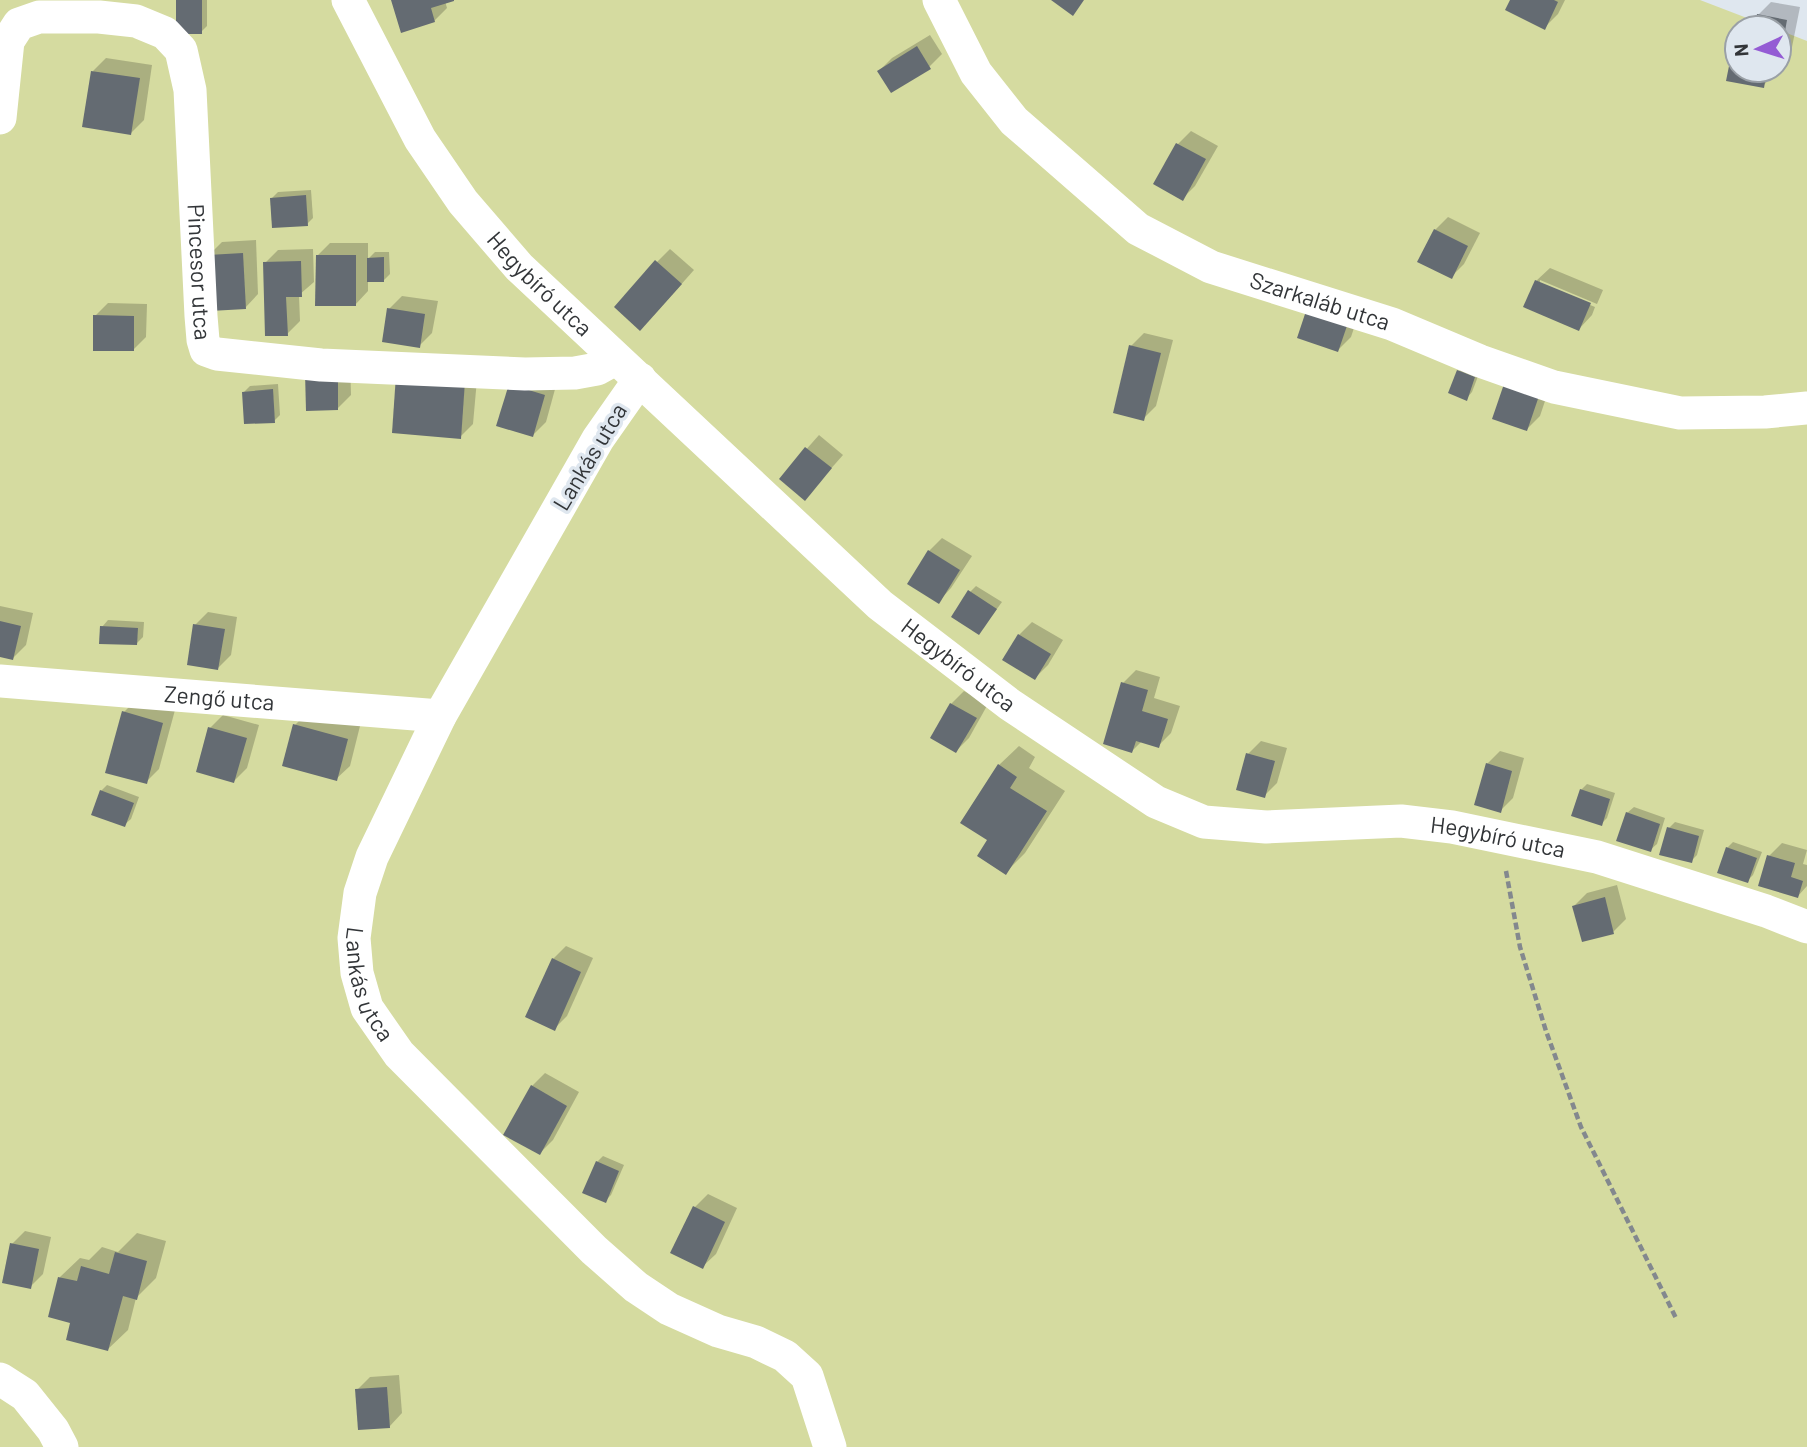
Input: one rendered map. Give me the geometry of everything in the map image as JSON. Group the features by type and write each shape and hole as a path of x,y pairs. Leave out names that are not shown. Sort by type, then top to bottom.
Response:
{"street":[{"name":"Hegybíró utca","path":"348,0 420,139 463,202 519,267 880,605 1009,704 1156,802 1204,822 1266,827 1401,821 1452,827 1597,857 1766,911 1807,927"},
{"name":"Szarkaláb utca","path":"939,0 976,73 1014,121 1138,229 1211,267 1392,324 1480,361 1554,387 1680,413 1765,412 1807,408"},
{"name":"Pincesor utca","path":"0,118 8,41 19,24 39,17 99,17 136,21 165,33 181,50 190,90 201,316 206,350 217,354 321,365 525,374 627,369"},
{"name":"Lankás utca","path":"627,369 598,439 440,716 372,857 360,893 354,938 357,974 367,1008 399,1054 594,1250 636,1287 681,1315 718,1331 756,1342 785,1356 807,1376 830,1447"},
{"name":"Zengő utca","path":"0,681 440,716"},
{"path":"0,1379 24,1395 53,1430 62,1447"}],"path":[{"path":"1506,838 1507,881 1520,947 1546,1031 1581,1127 1676,1318"}],"green space":[{"path":"0,0 1700,0 1736,14 1723,14 1723,84 1793,84 1793,36 1807,41 1807,1447 0,1447"}],"building":[{"path":"176,0 202,0 202,34 176,34"},
{"path":"391,0 454,1 431,8 435,22 401,33"},
{"path":"1051,0 1084,0 1073,16"},
{"path":"1510,0 1558,2 1545,30 1505,10"},
{"path":"917,46 931,69 891,93 877,71"},
{"path":"91,71 140,78 131,135 82,127"},
{"path":"1742,84 1765,84 1764,88"},
{"path":"1176,143 1206,159 1183,201 1153,184"},
{"path":"306,195 308,226 272,228 270,198"},
{"path":"1434,229 1468,246 1452,279 1417,262"},
{"path":"243,253 246,309 210,311 208,255"},
{"path":"316,255 356,255 356,306 315,306"},
{"path":"384,257 384,282 367,282 367,258"},
{"path":"655,260 682,284 640,331 614,307"},
{"path":"301,261 302,297 286,297 288,336 265,336 263,262"},
{"path":"1535,280 1591,303 1579,331 1523,307"},
{"path":"1308,305 1349,320 1338,352 1297,338"},
{"path":"387,308 425,314 420,348 382,342"},
{"path":"93,315 134,316 134,351 93,351"},
{"path":"1129,345 1161,353 1144,421 1113,413"},
{"path":"1457,370 1475,377 1467,401 1448,393"},
{"path":"338,371 338,410 306,411 305,372"},
{"path":"396,375 465,381 461,439 392,433"},
{"path":"1505,381 1540,393 1527,431 1492,419"},
{"path":"509,384 545,395 533,437 496,426"},
{"path":"273,389 275,423 244,424 242,392"},
{"path":"805,447 832,468 805,501 779,479"},
{"path":"928,550 960,570 939,604 907,584"},
{"path":"968,590 997,609 979,635 951,617"},
{"path":"0,621 21,626 13,660 0,657"},
{"path":"193,624 225,629 218,670 187,665"},
{"path":"100,626 138,628 137,645 99,644"},
{"path":"1018,634 1051,654 1035,680 1002,660"},
{"path":"1121,682 1148,690 1142,711 1168,719 1159,748 1136,741 1132,753 1103,744"},
{"path":"950,703 977,718 956,753 930,738"},
{"path":"122,711 163,723 147,784 105,773"},
{"path":"293,724 348,739 337,781 282,766"},
{"path":"208,727 247,738 234,783 196,772"},
{"path":"1246,753 1275,761 1265,798 1236,790"},
{"path":"1486,763 1512,771 1501,813 1474,805"},
{"path":"998,764 1017,777 1010,788 1047,811 1006,875 977,856 987,840 960,823"},
{"path":"1580,789 1610,799 1602,826 1571,816"},
{"path":"100,790 134,803 125,827 91,815"},
{"path":"1626,812 1660,824 1651,852 1616,841"},
{"path":"1667,827 1699,836 1692,863 1659,855"},
{"path":"1726,847 1757,858 1748,883 1717,873"},
{"path":"1767,855 1795,863 1791,877 1803,881 1798,898 1758,886"},
{"path":"1605,897 1614,934 1582,942 1572,906"},
{"path":"552,958 581,972 555,1031 525,1017"},
{"path":"531,1085 567,1106 540,1155 503,1135"},
{"path":"596,1161 619,1171 606,1203 582,1193"},
{"path":"693,1206 725,1222 703,1269 670,1253"},
{"path":"10,1243 39,1249 31,1289 2,1283"},
{"path":"115,1252 147,1261 137,1300 123,1296 108,1351 66,1340 70,1323 48,1317 58,1277 77,1281 81,1266 109,1274"},
{"path":"387,1387 390,1428 358,1430 355,1389"}]}
